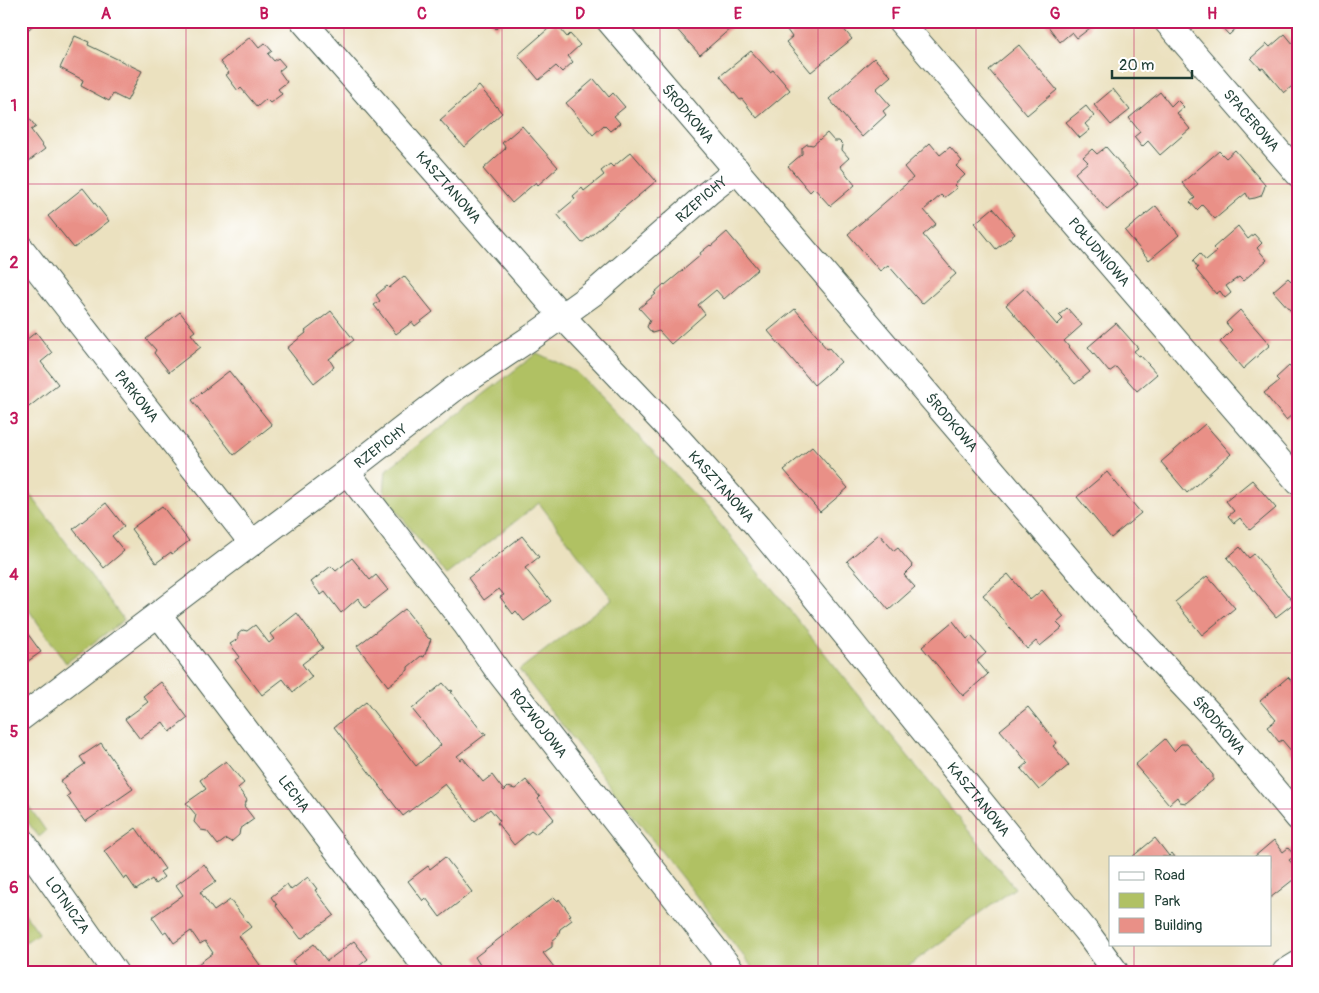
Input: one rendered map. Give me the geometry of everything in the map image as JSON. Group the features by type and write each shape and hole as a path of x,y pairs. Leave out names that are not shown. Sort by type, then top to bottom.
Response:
{"street":[{"name":"KASZTANOWA","path":"303,21 562,316 676,436 758,527 1083,927 1116,972"},
{"name":"ŚRODKOWA","path":"609,21 1106,603 1212,716 1298,818"},
{"name":"POŁUDNIOWA","path":"900,21 1298,482"},
{"name":"SPACEROWA","path":"1166,21 1298,174"},
{"name":"RZEPICHY","path":"21,718 454,389 562,316 605,284 708,193 737,170"},
{"name":"PARKOWA","path":"21,248 252,543"},
{"name":"ROZWOJOWA","path":"347,472 466,625 498,671 733,972"},
{"name":"LECHA","path":"159,615 429,972"},
{"name":"LOTNICZA","path":"21,839 115,972"},
{"path":"1285,972 1298,964"}],"green space":[{"path":"537,353 577,372 706,507 1015,888 900,972 756,972 519,670 612,599 539,503 446,575 384,494 386,470"},
{"path":"21,482 124,620 66,663 21,599"},
{"path":"21,795 46,831 39,837 21,813"},
{"path":"21,908 39,933 21,945"}],"building":[{"path":"21,21 38,21 21,36"},
{"path":"489,21 505,21 496,29"},
{"path":"675,21 739,21 700,55 672,24"},
{"path":"797,21 803,28 812,23 810,21 837,21 852,39 811,72 786,42 792,37 787,30"},
{"path":"1044,21 1094,21 1089,26 1090,28 1077,38 1072,32 1060,42"},
{"path":"1216,21 1244,21 1229,35"},
{"path":"555,23 567,37 570,34 580,45 568,56 573,62 562,72 556,66 539,80 518,55"},
{"path":"1285,34 1298,50 1298,81 1284,93 1263,68 1261,69 1251,58 1267,44 1270,47"},
{"path":"75,36 89,42 88,45 142,71 127,101 113,94 109,101 81,86 83,80 60,68"},
{"path":"250,37 259,48 265,43 272,51 268,54 274,61 278,58 285,66 279,71 287,82 278,89 282,94 270,103 266,99 257,107 241,88 238,91 226,75 229,73 220,62"},
{"path":"1019,45 1057,90 1027,115 989,70"},
{"path":"751,51 770,72 773,70 790,90 757,118 720,76"},
{"path":"874,58 891,76 876,89 890,105 883,111 886,115 862,137 829,99"},
{"path":"594,79 609,97 613,93 625,107 614,116 620,123 610,131 604,125 593,135 566,103"},
{"path":"479,86 502,113 464,147 440,120"},
{"path":"1113,89 1130,110 1111,125 1094,105"},
{"path":"1160,92 1171,106 1177,100 1184,107 1177,113 1190,129 1160,155 1148,141 1142,147 1134,137 1140,132 1129,118"},
{"path":"1086,106 1094,116 1085,124 1090,130 1080,138 1066,122"},
{"path":"21,108 36,127 31,130 45,149 21,167"},
{"path":"522,126 558,167 538,185 536,182 512,203 483,169 506,148 502,143"},
{"path":"827,133 834,141 839,141 843,145 842,150 849,158 840,166 855,185 830,206 814,188 810,192 788,166 802,154 802,148 807,144 813,145"},
{"path":"930,143 940,155 950,147 962,161 956,166 965,175 954,185 957,188 944,198 941,195 924,210 936,224 923,235 956,274 922,304 888,265 880,271 848,234 913,178 904,167"},
{"path":"1106,147 1138,184 1107,210 1075,173 1088,162 1083,157 1092,149 1097,154"},
{"path":"1235,150 1265,185 1264,189 1261,196 1255,198 1249,199 1246,193 1215,219 1202,205 1197,210 1190,202 1195,198 1182,183 1219,151 1226,158"},
{"path":"631,152 656,181 582,243 557,214 575,199 573,196 582,188 584,191 604,175 601,171 610,164 613,167"},
{"path":"83,188 109,221 74,248 48,216"},
{"path":"1156,206 1179,235 1149,260 1125,231"},
{"path":"993,208 1015,234 996,249 975,223"},
{"path":"1238,226 1248,239 1254,234 1262,243 1257,248 1267,260 1243,281 1239,277 1226,286 1231,293 1225,298 1220,291 1216,294 1196,270 1198,268 1193,261 1200,254 1206,261 1217,252 1213,248"},
{"path":"727,232 758,269 724,299 716,290 698,305 705,314 671,344 659,331 652,333 647,327 650,320 639,308 656,294 654,293 664,284"},
{"path":"1298,275 1298,319 1273,291 1288,278 1291,281"},
{"path":"404,276 433,312 415,326 412,322 396,334 374,305 380,301 376,295 387,286 389,288"},
{"path":"1025,288 1057,325 1063,319 1059,315 1067,308 1082,325 1064,341 1090,372 1075,384 1006,305"},
{"path":"795,309 827,349 829,348 841,362 814,385 768,331"},
{"path":"1240,310 1270,345 1243,369 1220,342 1232,330 1226,323"},
{"path":"331,311 354,340 329,359 334,367 314,383 287,348"},
{"path":"180,312 195,331 191,334 201,347 169,372 154,353 156,350 146,339"},
{"path":"1116,323 1138,348 1134,351 1138,356 1140,355 1157,374 1137,391 1116,367 1109,372 1088,347"},
{"path":"36,332 52,353 41,362 58,384 25,410 21,405 21,344"},
{"path":"1289,366 1298,376 1298,410 1286,420 1264,393 1279,381 1276,378"},
{"path":"229,371 272,425 234,455 192,400"},
{"path":"1205,424 1231,454 1187,493 1161,462"},
{"path":"812,447 848,488 820,512 784,470"},
{"path":"1107,472 1141,513 1111,538 1077,497"},
{"path":"1252,480 1276,508 1250,530 1240,518 1234,523 1228,516 1234,511 1226,501"},
{"path":"106,503 124,526 112,536 124,551 104,568 73,529"},
{"path":"162,506 189,541 156,563 131,529"},
{"path":"879,534 894,551 898,548 913,566 904,575 915,587 889,610 847,561"},
{"path":"522,536 539,557 525,568 551,601 524,621 516,611 513,614 500,597 504,595 499,589 484,600 468,578"},
{"path":"1240,547 1249,558 1254,554 1294,603 1276,617 1227,558"},
{"path":"352,558 370,580 376,575 388,590 365,608 358,598 341,613 325,592 321,595 311,582 331,566 336,571"},
{"path":"1008,574 1030,600 1042,590 1064,617 1057,623 1062,628 1040,646 1036,641 1027,649 983,595"},
{"path":"1207,576 1235,608 1202,635 1175,602"},
{"path":"405,609 428,638 431,639 424,657 421,656 408,667 408,670 388,686 357,646"},
{"path":"297,613 323,648 302,664 312,677 293,692 283,679 262,695 235,660 240,657 230,644 238,639 238,634 243,630 247,631 255,625 269,643 274,639 270,634"},
{"path":"953,621 967,639 971,636 986,653 977,661 988,674 963,696 922,647"},
{"path":"21,627 41,652 21,666"},
{"path":"1288,677 1298,688 1298,759 1282,740 1279,742 1267,727 1276,720 1260,701"},
{"path":"161,682 188,718 170,732 163,722 140,739 125,719 148,702 143,696"},
{"path":"443,683 450,691 453,691 451,692 483,733 485,732 486,734 457,756 460,760 463,758 483,782 492,775 504,791 508,787 515,789 526,780 554,819 535,834 531,831 514,845 497,823 500,821 490,809 475,821 445,784 403,816 334,727 366,702 416,766 441,745 412,709"},
{"path":"1028,707 1057,743 1053,746 1069,765 1039,790 1021,769 1028,763 1000,730"},
{"path":"1165,739 1174,751 1181,744 1187,744 1213,775 1213,780 1186,803 1180,802 1177,797 1169,804 1135,765"},
{"path":"101,743 133,789 85,822 67,796 70,794 60,781 85,764 80,757"},
{"path":"226,761 244,783 238,788 247,800 244,806 254,819 240,829 239,835 231,842 226,839 218,845 207,831 201,830 194,822 196,815 186,803 206,789 200,780"},
{"path":"136,828 165,869 160,872 164,877 155,884 152,879 136,890 127,877 124,879 104,851"},
{"path":"1155,838 1169,856 1133,856"},
{"path":"1274,840 1283,852 1288,848 1295,856 1289,860 1298,870 1298,876 1272,896 1272,856 1255,856"},
{"path":"445,857 472,892 440,917 426,898 423,901 408,881 428,866 430,869"},
{"path":"204,864 216,881 200,892 214,911 230,900 251,927 239,936 260,965 251,972 187,972 213,953 205,941 200,944 191,931 174,943 166,931 163,933 152,917 183,895 176,885"},
{"path":"308,877 317,889 315,890 334,915 301,939 271,897 287,884 291,890"},
{"path":"554,897 558,901 559,899 571,915 569,916 572,920 560,929 558,936 552,941 552,947 543,953 558,972 483,972 478,966 480,965 475,957"},
{"path":"354,941 368,959 351,972 300,972 292,961 314,944 327,961"}]}
